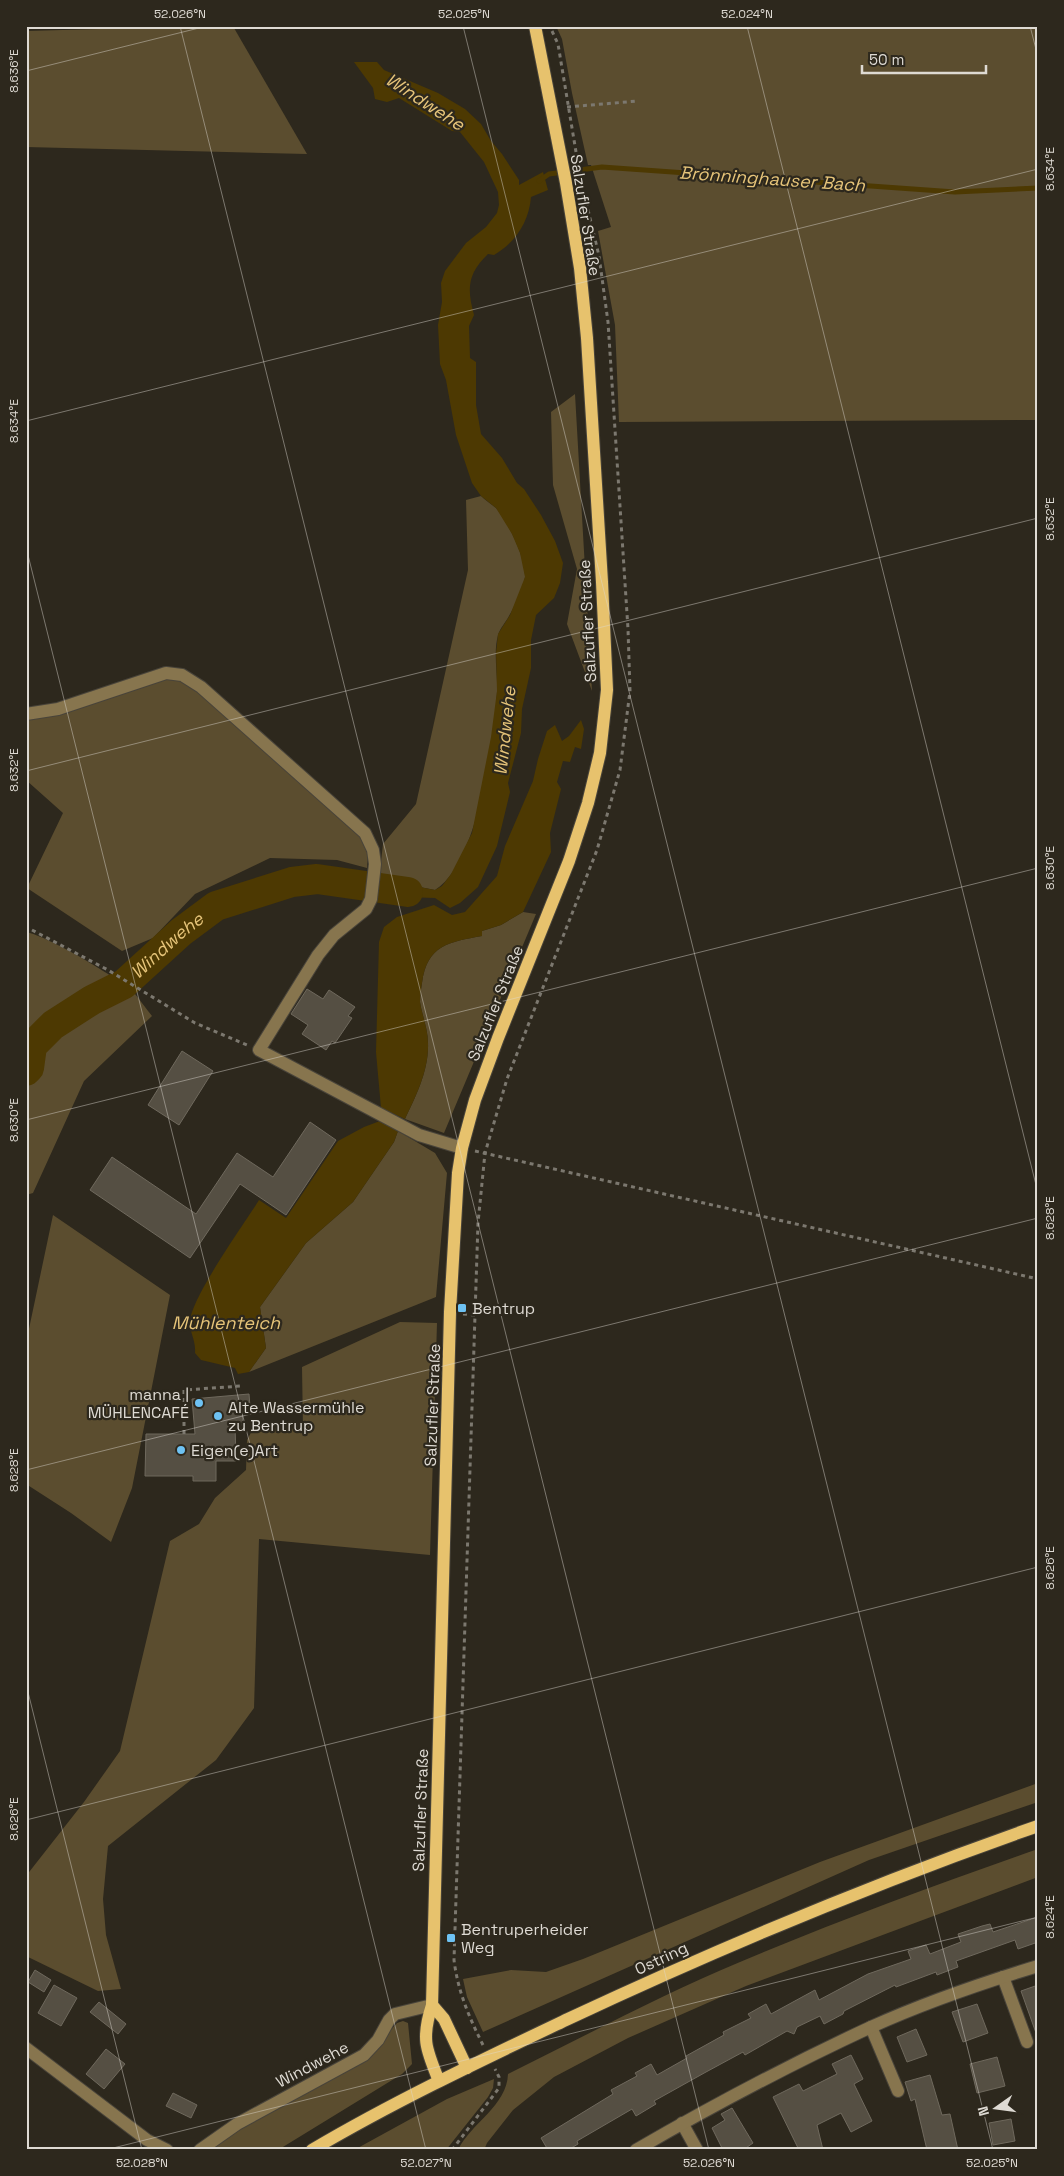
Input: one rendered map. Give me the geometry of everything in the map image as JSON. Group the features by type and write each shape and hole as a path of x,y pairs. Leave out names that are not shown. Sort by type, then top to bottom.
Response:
{"main road":[{"name":"Salzufler Straße","path":"440,2081 426,2050 425,2026 432,2005 455,1198 462,1148 475,1100 569,861 588,802 600,752 607,690 603,591 587,338 580,268 566,183 535,26"},
{"name":"Ostring","path":"312,2150 440,2081 718,1949 886,1882 1038,1826"},
{"path":"432,2005 444,2020 467,2068"}],"street":[{"path":"26,714 58,709 148,677 166,673 182,675 201,687 365,833 373,850 375,864 371,899 366,909 334,935 318,955 259,1050 419,1135 462,1148"},
{"path":"636,2150 682,2123 871,2027 906,2012 1038,1966"},
{"path":"1003,1977 1027,2042"},
{"name":"Windwehe","path":"200,2150 237,2124 364,2055 378,2040 389,2020 395,2014 432,2005"},
{"path":"871,2027 898,2091"},
{"path":"26,2048 147,2140 167,2150"},
{"path":"682,2123 697,2150"}],"path":[{"path":"549,26 558,44 577,155"},
{"path":"551,109 638,101"},
{"path":"475,2030 459,1991 454,1960 478,1222 485,1153 507,1079 597,850 620,770 630,691 628,629 608,322 599,256 583,189"},
{"path":"32,930 140,988 195,1022 259,1050"},
{"path":"462,1148 1038,1278"},
{"path":"184,1434 184,1390 241,1386"},
{"path":"452,2150 494,2097 499,2088 499,2077"}],"shaded area":[{"path":"556,26 1038,26 1038,420 619,422 615,325 598,231 611,227 591,165 588,165 562,39"},
{"path":"234,28 307,154 26,147 26,31"},
{"path":"575,394 592,691 567,624 577,569 553,485 551,412"},
{"path":"481,496 496,508 511,531 523,560 525,577 516,603 498,635 496,649 497,692 492,740 481,799 473,829 462,855 450,876 435,890 379,879 383,844 416,804 468,570 466,500"},
{"path":"162,678 188,682 360,837 368,854 367,868 337,860 270,858 195,894 153,938 122,951 27,888 63,813 26,780 26,719"},
{"path":"523,912 536,914 444,1133 405,1119 421,1082 428,1053 428,1038 420,1000 425,970 429,960 434,953 450,943 482,936 482,931 501,925"},
{"path":"26,932 66,949 114,978 135,994 152,1016 84,1081 33,1193 26,1195"},
{"path":"398,1131 435,1153 447,1173 436,1297 249,1372 266,1348 260,1307 306,1243 353,1202 394,1142"},
{"path":"53,1215 170,1295 132,1488 111,1542 26,1484 26,1343"},
{"path":"400,1322 437,1323 430,1555 259,1539 254,1708 216,1760 108,1846 103,1899 106,1935 121,1989 98,1991 26,1956 26,1876 84,1802 120,1751 170,1541 199,1524 215,1498 246,1470 247,1440 254,1427 303,1429 302,1367"},
{"path":"1038,1783 1038,1802 869,1860 483,2032 467,1997 463,1979 511,1970 546,1972 583,1959 820,1862"},
{"path":"1038,1849 1038,1877 746,1986 628,2038 554,2077 513,2110 487,2143 484,2150 458,2150 471,2131 502,2096 508,2074 652,2002 740,1962 888,1903"},
{"path":"403,2021 408,2023 412,2064 402,2074 278,2150 209,2150 389,2032 397,2023"},
{"path":"494,2079 493,2088 488,2097 446,2150 354,2150 447,2099"}],"water":[{"path":"354,62 377,62 384,70 438,93 465,109 481,124 519,180 519,185 543,172 548,190 531,197 530,206 520,231 502,250 494,255 488,254 472,275 470,297 474,315 469,326 470,358 476,362 476,405 481,434 502,458 517,483 524,489 541,515 555,541 563,563 560,583 554,598 536,615 531,640 531,668 522,709 521,733 508,783 510,792 497,846 478,887 460,903 450,908 435,898 376,896 379,879 435,890 442,886 451,874 472,833 491,737 497,691 496,653 498,634 510,615 525,577 520,553 512,534 496,508 481,496 472,483 456,435 446,380 440,364 438,325 442,302 441,283 445,271 466,243 486,227 497,213 499,205 498,192 484,162 460,132 452,131 399,98 387,102 375,99 373,88"},
{"path":"581,720 584,729 581,749 575,747 570,762 563,761 557,782 561,789 550,833 551,852 523,912 501,925 482,931 482,936 450,943 434,953 425,970 420,997 428,1043 428,1053 421,1082 405,1119 381,1108 376,1052 379,942 384,927 397,917 434,905 452,915 465,912 497,876 505,846 533,781 547,731 555,725 562,741 569,736"},
{"name":"Mühlenteich","path":"380,1121 398,1131 394,1142 353,1202 306,1243 260,1307 266,1348 249,1372 238,1374 235,1368 201,1360 195,1353 195,1345 190,1327 192,1312 208,1280 259,1200 286,1218 338,1141"}],"building":[{"path":"307,989 323,999 329,990 355,1007 348,1016 352,1018 335,1043 332,1041 326,1050 302,1034 308,1025 291,1014"},
{"path":"182,1051 213,1071 179,1125 148,1105"},
{"path":"310,1122 336,1140 286,1215 240,1184 190,1258 90,1190 112,1157 196,1214 237,1153 273,1177"},
{"path":"249,1394 250,1407 242,1408 243,1425 235,1425 236,1461 216,1461 216,1481 193,1481 193,1476 145,1476 146,1434 195,1434 192,1399"},
{"path":"1038,1917 1038,1942 1018,1949 1015,1940 956,1961 958,1967 937,1975 936,1972 896,1987 895,1985 844,2011 843,2014 824,2024 820,2016 797,2027 794,2034 787,2031 745,2055 743,2052 706,2072 654,2101 656,2104 636,2116 632,2109 577,2141 578,2144 568,2150 548,2150 541,2138 613,2094 611,2090 637,2076 635,2073 651,2064 657,2075 724,2035 723,2032 751,2018 748,2014 766,2004 771,2014 815,1990 819,2000 868,1974 911,1959 908,1951 926,1945 930,1954 961,1942 958,1934 990,1924 993,1932"},
{"path":"35,1970 51,1980 44,1992 28,1982"},
{"path":"54,1985 77,1998 61,2026 38,2013"},
{"path":"1038,1985 1038,2032 1036,2033 1021,1991"},
{"path":"99,2002 126,2024 118,2034 90,2012"},
{"path":"977,2004 988,2033 963,2042 952,2012"},
{"path":"916,2029 927,2055 907,2062 897,2037"},
{"path":"106,2049 125,2064 104,2089 86,2074"},
{"path":"851,2055 863,2079 854,2084 872,2121 851,2132 841,2113 817,2125 823,2150 799,2150 773,2097 799,2084 803,2091 837,2074 832,2064"},
{"path":"997,2057 1005,2086 977,2093 970,2064"},
{"path":"930,2075 942,2115 950,2114 958,2150 927,2150 915,2099 911,2101 905,2082"},
{"path":"173,2093 197,2105 191,2118 166,2106"},
{"path":"732,2108 753,2143 743,2150 723,2150 712,2128 725,2120 721,2114"},
{"path":"1011,2119 1015,2141 993,2145 989,2123"}],"waterway":[{"name":"Brönninghauser Bach","path":"539,181 549,174 602,167 955,192 1038,188"},
{"name":"Windwehe","path":"26,1071 29,1068 32,1046 53,1025 92,1000 124,984 181,932 216,906 292,882 317,879 408,892"}],"place":[{"name":"Bentrup","path":"462,1308"},
{"name":"manna | MÜHLENCAFÉ","path":"199,1403"},
{"name":"Alte Wassermühle zu Bentrup","path":"218,1416"},
{"name":"Eigen(e)Art","path":"181,1450"},
{"name":"Bentruperheider Weg","path":"451,1938"}]}
